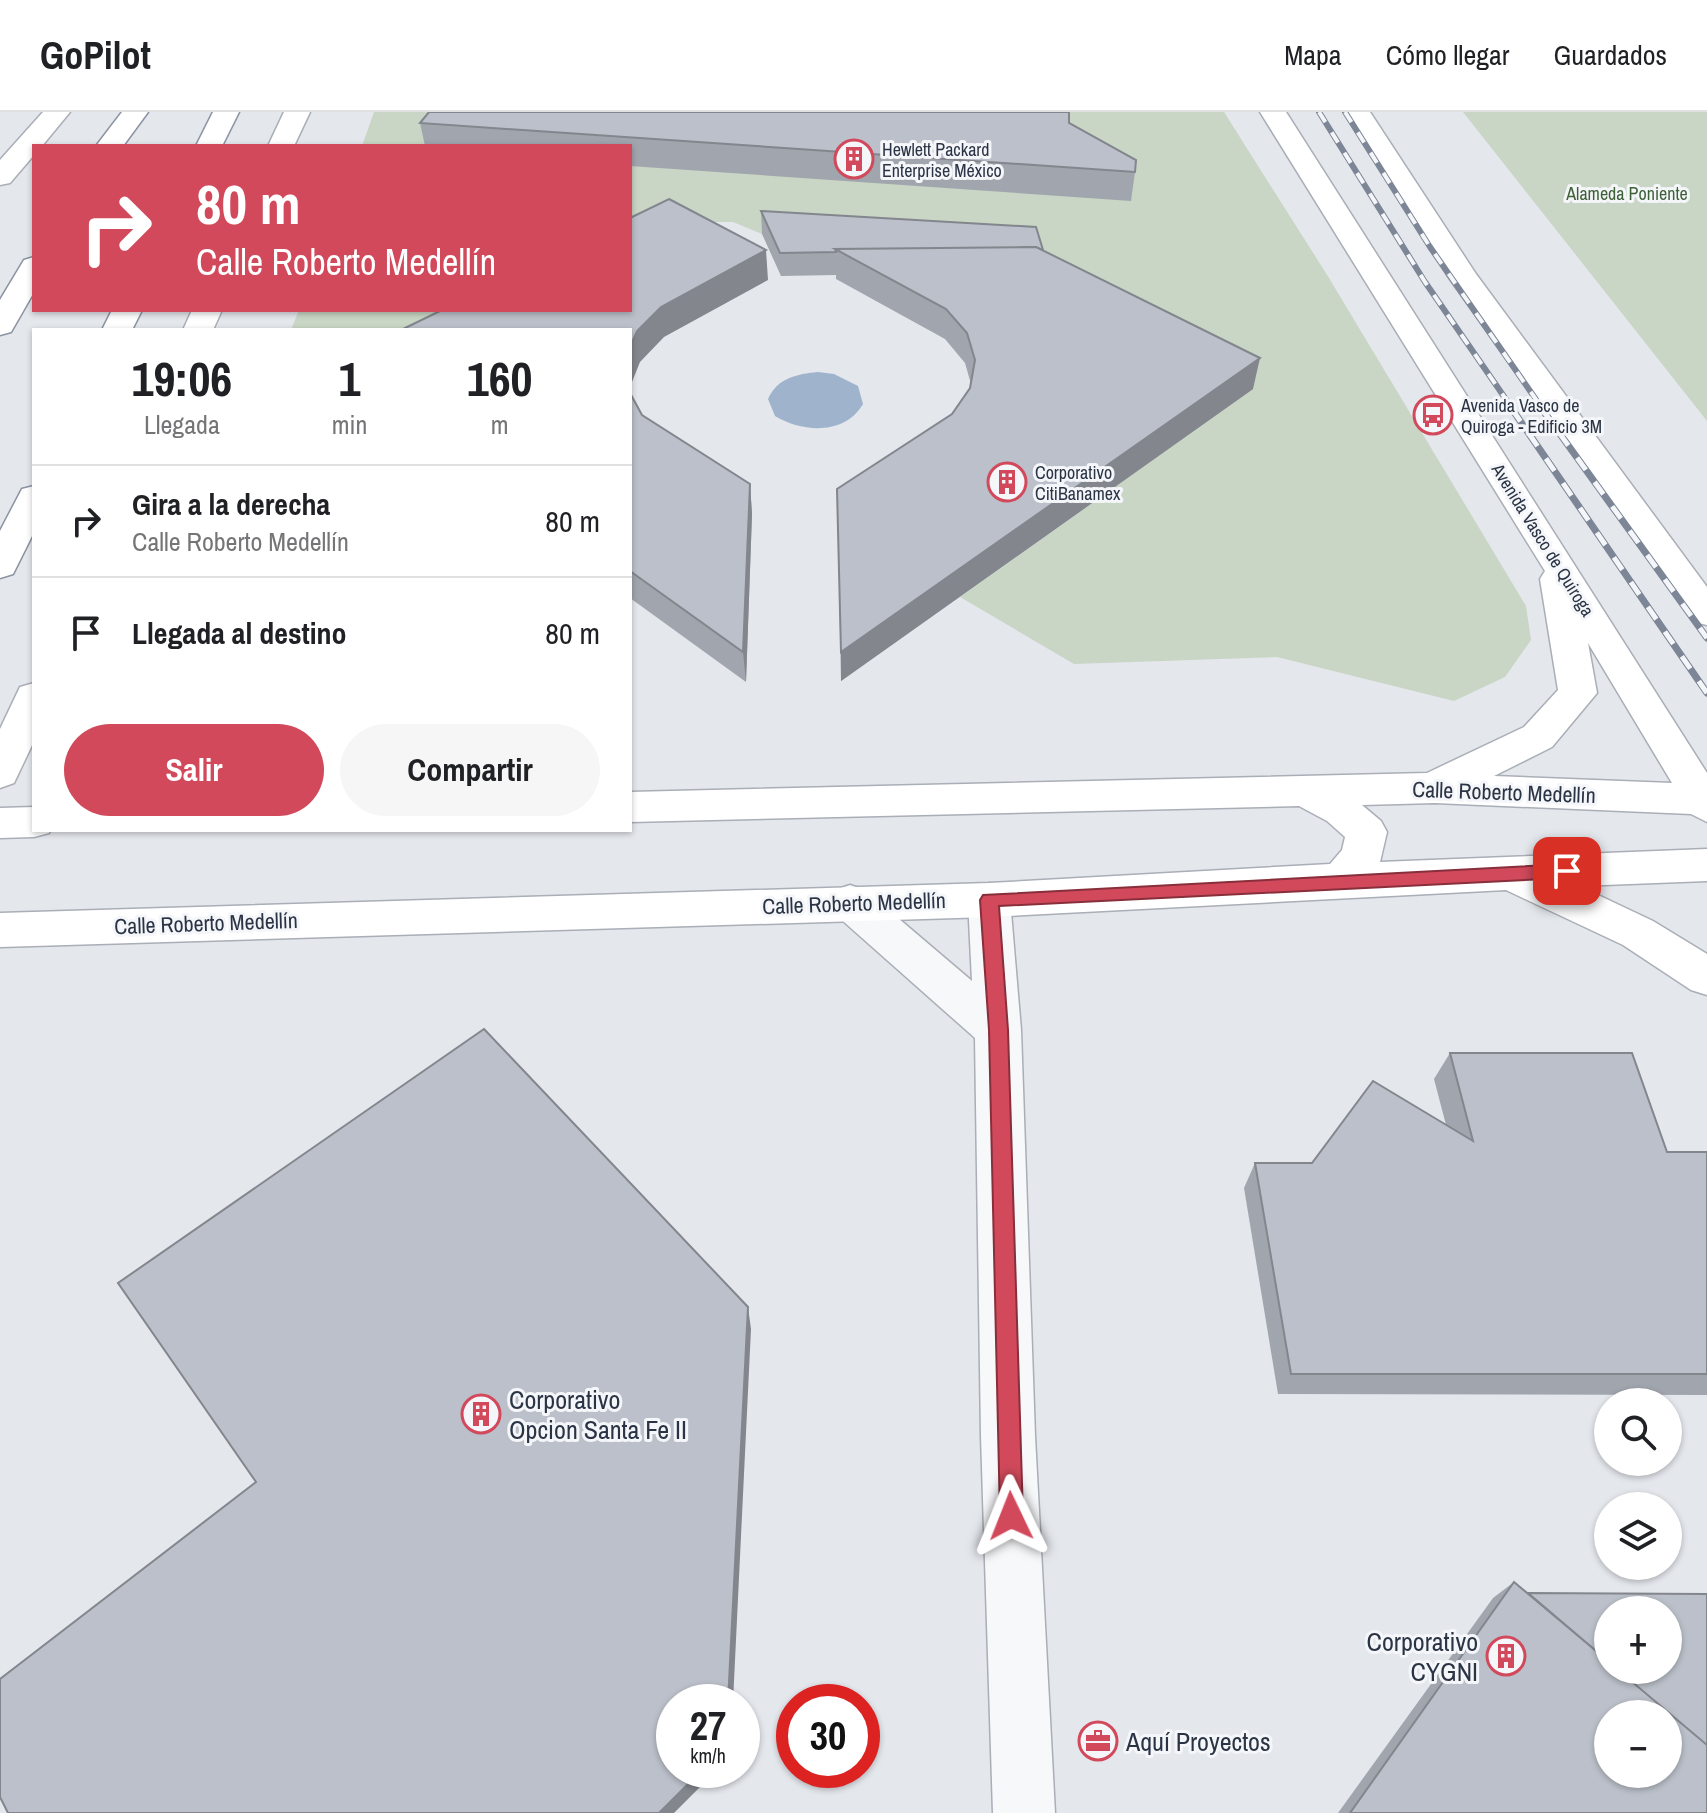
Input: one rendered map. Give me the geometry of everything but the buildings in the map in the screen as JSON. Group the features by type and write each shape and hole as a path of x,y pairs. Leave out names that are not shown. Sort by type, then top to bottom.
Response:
{"main road":[{"path":"0,177 57,112"},
{"path":"111,144 135,112"},
{"path":"210,144 226,112"},
{"path":"282,144 297,112"},
{"name":"Avenida Vasco de Quiroga","path":"1273,112 1706,802"},
{"path":"1357,112 1464,278 1707,613"},
{"path":"0,326 32,270"},
{"path":"0,566 32,501"},
{"path":"1435,788 1538,737 1578,693 1554,557"},
{"path":"0,773 32,701"},
{"name":"Calle Roberto Medellín","path":"632,807 1435,788 1706,802"},
{"path":"1305,791 1341,810 1366,832 1362,856 1341,880"},
{"path":"0,823 32,822"},
{"name":"Calle Roberto Medellín","path":"0,930 989,900 1341,880 1707,865"},
{"path":"1511,874 1638,933 1707,977"}],"street":[{"path":"989,900 998,1030 1008,1436 1024,1813"},
{"path":"850,902 998,1030"}],"green space":[{"path":"374,112 505,112 435,144 363,144"},
{"path":"991,112 1224,112 1329,278 1526,606 1531,640 1505,677 1454,701 1277,657 1074,664 960,597 1252,389 762,234 733,222 678,222 632,249 632,166"},
{"name":"Alameda Poniente","path":"1463,112 1707,112 1707,421"},
{"path":"298,312 505,312 473,328 292,328"}],"water":[{"path":"818,372 834,374 858,386 863,404 855,414 835,426 823,428 798,426 775,416 768,399 777,386 795,376"}],"railway":[{"path":"1319,112 1425,282 1514,411"},
{"path":"1345,112 1430,247 1544,411"},
{"path":"1512,409 1707,693"},
{"path":"1542,409 1707,638"}],"place":[{"name":"Hewlett Packard Enterprise México","path":"854,159"},
{"name":"Avenida Vasco de Quiroga - Edificio 3M","path":"1433,415"},
{"name":"Corporativo CitiBanamex","path":"1007,482"},
{"name":"Corporativo Opcion Santa Fe II","path":"481,1414"},
{"name":"Corporativo CYGNI","path":"1506,1656"},
{"name":"Aquí Proyectos","path":"1098,1741"}],"route":[{"path":"1011,1516 998,1030 989,900 1567,871"}]}
